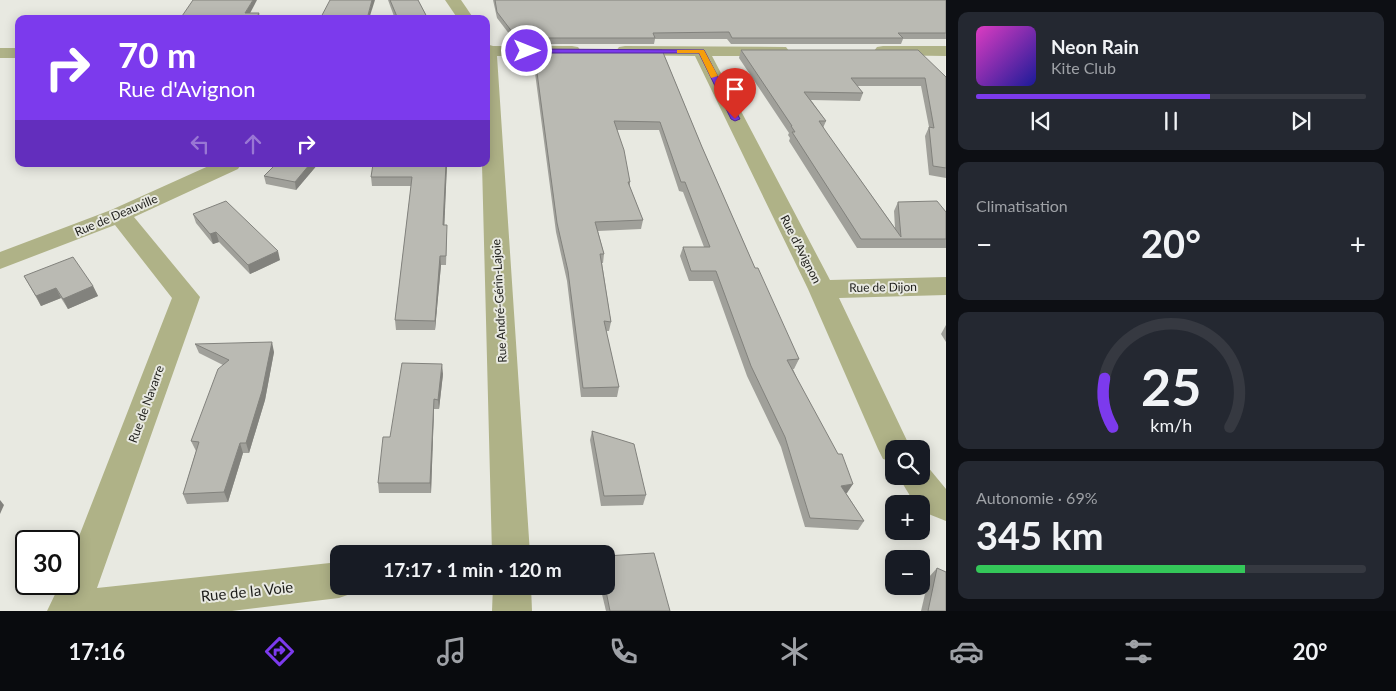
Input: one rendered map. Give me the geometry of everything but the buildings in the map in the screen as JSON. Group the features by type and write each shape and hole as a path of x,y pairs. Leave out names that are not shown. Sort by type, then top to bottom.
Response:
{"street":[{"path":"453,0 463,15"},
{"path":"490,50 585,51"},
{"path":"604,51 799,51"},
{"name":"Rue d'Avignon","path":"701,51 821,288 891,440"},
{"path":"868,51 946,51"},
{"path":"0,53 15,53"},
{"name":"Rue André-Gérin-Lajoie","path":"490,113 511,545"},
{"name":"Rue de Deauville","path":"0,262 119,216 224,167"},
{"name":"Rue de Navarre","path":"68,611 186,297 119,216"},
{"name":"Rue de Dijon","path":"821,288 946,286"},
{"path":"922,485 932,499 946,506"},
{"name":"Rue de la Voie","path":"68,611 330,581"},
{"path":"512,595 512,611"}],"slow traffic":[{"path":"679,51 701,51 714,76"}],"route":[{"path":"527,51 701,51 735,119"}]}
